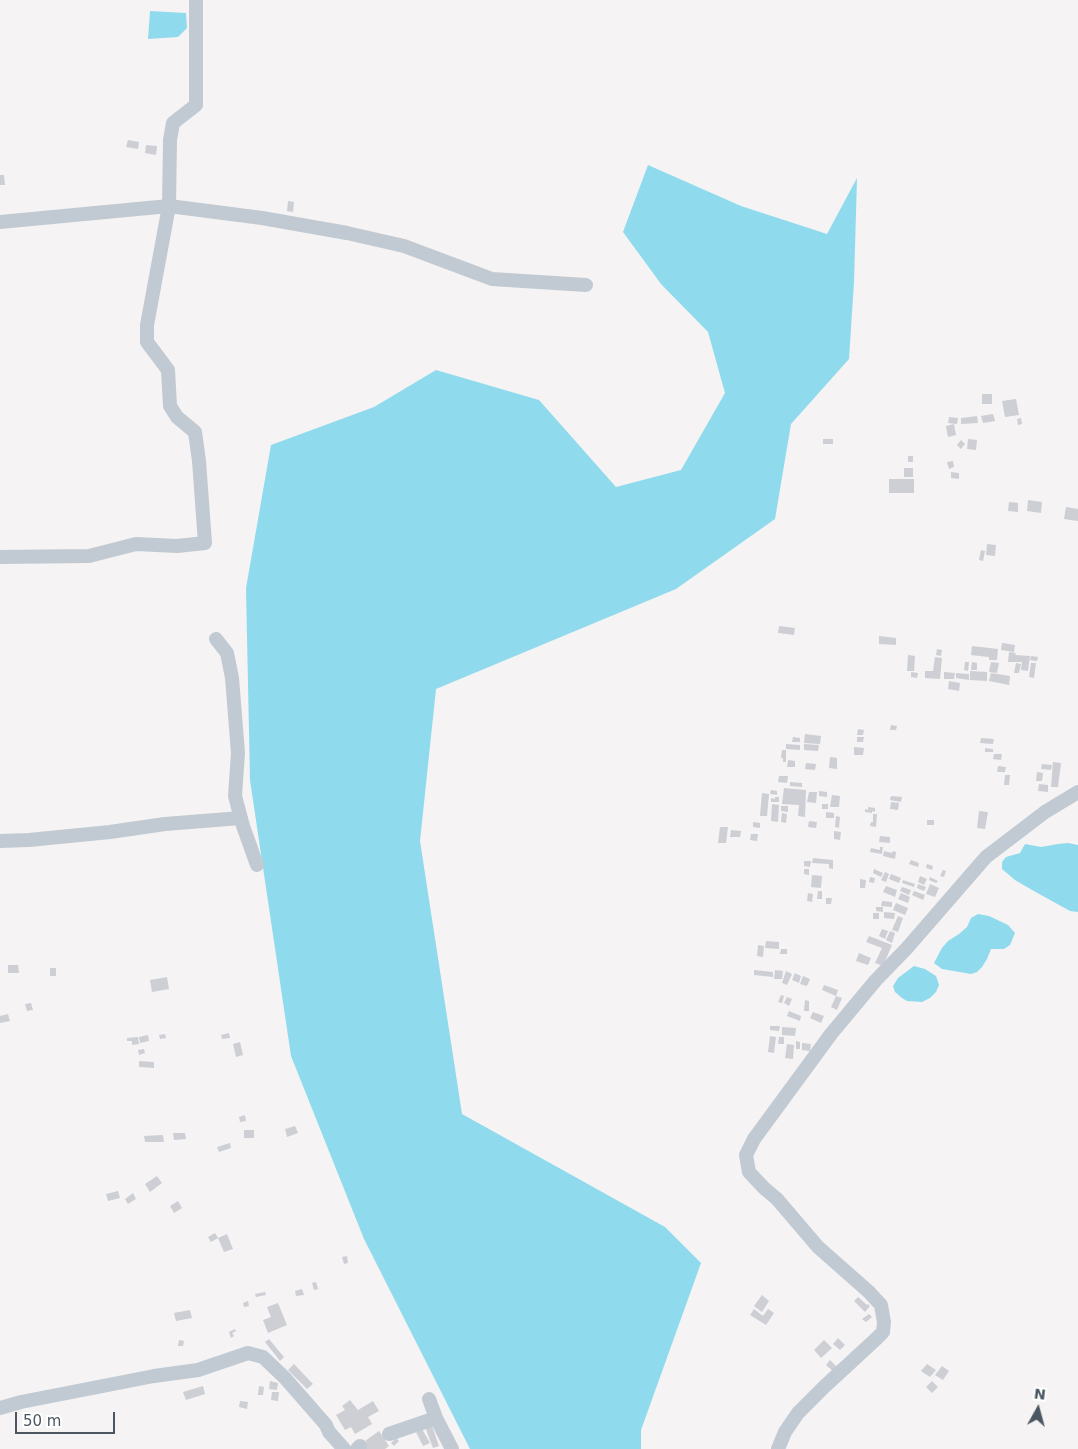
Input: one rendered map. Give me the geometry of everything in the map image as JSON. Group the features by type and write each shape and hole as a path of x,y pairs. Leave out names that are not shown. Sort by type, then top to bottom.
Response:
{"street":[{"path":"0,557 90,556 136,544 177,546 205,543 195,432 177,417 170,406 168,370 147,342 147,325 169,206 170,140 173,123 196,105 196,0"},
{"path":"0,222 169,206 262,218 347,232 404,246 492,280 586,285"},
{"path":"216,639 227,653 232,678 238,753 235,796 257,865"},
{"path":"778,1449 785,1432 798,1414 824,1386 883,1332 884,1322 880,1305 869,1292 818,1247 777,1199 749,1172 746,1156 754,1139 831,1034 876,980 907,948 986,857 1045,812 1078,792"},
{"path":"0,841 29,840 110,832 165,824 241,818"},
{"path":"0,1408 21,1402 154,1376 198,1370 248,1353 263,1356 326,1424 329,1432 344,1449"},
{"path":"429,1399 436,1418 452,1449"},
{"path":"389,1434 436,1418"}],"water":[{"path":"150,11 186,13 187,28 178,37 148,39"},
{"path":"648,165 741,206 827,234 857,178 854,282 849,359 791,424 775,519 676,589 436,689 420,841 462,1114 665,1227 701,1263 641,1430 641,1449 470,1449 364,1239 291,1056 250,780 246,588 271,445 374,407 436,370 539,400 616,487 681,470 725,393 708,332 661,284 623,232"},
{"path":"1068,843 1078,845 1078,912 1070,911 1032,890 1015,880 1002,869 1002,862 1006,857 1020,853 1025,844 1041,847"},
{"path":"978,914 989,916 1008,925 1015,933 1010,945 1004,949 991,949 982,967 977,972 971,974 942,969 934,963 948,941 967,927 971,918"},
{"path":"914,966 925,969 936,976 939,985 936,992 930,998 922,1002 907,1001 895,992 893,986 898,978"}],"building":[{"path":"128,140 139,142 138,149 126,147"},
{"path":"146,145 157,146 156,155 145,153"},
{"path":"0,175 4,175 5,185 0,185"},
{"path":"288,201 294,202 293,212 287,211"},
{"path":"982,394 992,394 992,404 982,404"},
{"path":"1016,399 1019,415 1005,417 1002,401"},
{"path":"993,414 995,421 983,423 981,416"},
{"path":"977,416 978,423 961,424 961,418"},
{"path":"949,417 958,418 957,424 948,423"},
{"path":"1021,418 1022,424 1018,425 1017,419"},
{"path":"954,424 956,435 948,437 946,426"},
{"path":"823,439 833,439 833,444 823,444"},
{"path":"968,439 977,440 976,450 967,449"},
{"path":"961,440 965,444 961,449 957,445"},
{"path":"908,456 913,456 913,462 908,462"},
{"path":"953,461 954,467 949,469 947,462"},
{"path":"904,468 913,468 913,477 904,477"},
{"path":"951,472 959,473 959,479 951,478"},
{"path":"889,479 914,479 914,493 889,493"},
{"path":"1028,500 1042,502 1041,513 1027,511"},
{"path":"1009,502 1018,503 1018,512 1008,511"},
{"path":"1066,507 1078,509 1078,521 1064,519"},
{"path":"987,544 996,545 995,556 986,555"},
{"path":"981,550 985,551 983,561 979,560"},
{"path":"779,626 795,628 794,635 778,633"},
{"path":"879,636 896,638 896,645 879,644"},
{"path":"1002,643 1015,645 1014,652 1001,650"},
{"path":"972,646 998,649 997,660 989,660 989,657 971,655"},
{"path":"937,649 942,650 941,656 936,655"},
{"path":"1009,652 1016,653 1015,655 1030,656 1028,671 1021,670 1022,662 1008,662"},
{"path":"908,655 915,656 914,671 907,671"},
{"path":"1031,656 1038,657 1037,661 1030,660"},
{"path":"935,657 942,658 940,679 925,678 925,671 933,671"},
{"path":"965,662 969,662 968,671 964,670"},
{"path":"972,662 977,663 977,670 971,670"},
{"path":"991,662 999,663 997,673 989,672"},
{"path":"1016,663 1021,664 1019,673 1014,673"},
{"path":"1031,663 1036,663 1034,678 1029,677"},
{"path":"970,671 987,672 987,681 970,680"},
{"path":"911,672 918,673 917,678 911,677"},
{"path":"944,672 955,673 954,679 944,679"},
{"path":"956,673 969,674 969,680 956,678"},
{"path":"991,673 1010,676 1009,685 989,681"},
{"path":"949,681 960,683 959,691 948,689"},
{"path":"891,725 897,726 896,730 890,730"},
{"path":"858,729 864,730 863,735 857,735"},
{"path":"805,734 821,736 820,744 804,743"},
{"path":"793,737 800,738 800,742 792,742"},
{"path":"857,737 864,737 863,742 857,742"},
{"path":"981,738 994,739 993,744 980,743"},
{"path":"786,744 800,745 800,750 786,749"},
{"path":"804,744 819,745 818,751 804,750"},
{"path":"854,747 864,748 863,755 854,755"},
{"path":"985,748 993,749 993,752 985,752"},
{"path":"782,750 786,750 786,762 783,762 783,758 781,758"},
{"path":"994,754 1002,754 1001,760 993,759"},
{"path":"830,757 837,758 837,769 829,768"},
{"path":"788,760 795,761 795,767 787,767"},
{"path":"1053,762 1061,763 1058,787 1051,787"},
{"path":"806,763 816,764 815,770 805,769"},
{"path":"1042,764 1052,765 1051,770 1041,769"},
{"path":"998,766 1006,767 1005,772 997,772"},
{"path":"1037,772 1043,773 1042,781 1036,781"},
{"path":"1005,775 1010,775 1009,785 1004,785"},
{"path":"779,776 788,776 787,783 778,782"},
{"path":"790,782 802,783 802,787 790,786"},
{"path":"1039,784 1048,785 1048,792 1038,791"},
{"path":"784,788 806,790 805,817 798,816 799,805 782,804"},
{"path":"771,790 777,791 777,795 770,794"},
{"path":"819,791 827,792 827,797 819,796"},
{"path":"809,792 817,792 816,803 807,802"},
{"path":"762,793 769,794 767,816 760,816"},
{"path":"832,795 840,796 839,807 830,807"},
{"path":"891,796 902,797 901,802 890,800"},
{"path":"775,797 779,797 779,802 771,802 771,798 775,799"},
{"path":"891,802 899,803 898,810 890,809"},
{"path":"772,804 779,805 778,822 771,821"},
{"path":"822,804 828,804 828,809 822,809"},
{"path":"781,806 788,806 788,812 781,811"},
{"path":"868,807 875,808 875,812 865,812 865,809 868,810"},
{"path":"979,811 988,812 985,829 977,828"},
{"path":"826,812 834,813 834,818 826,818"},
{"path":"782,813 787,814 786,823 781,822"},
{"path":"873,814 877,814 876,827 870,826 871,822 873,822"},
{"path":"836,816 840,817 839,828 835,827"},
{"path":"927,820 934,820 934,825 927,825"},
{"path":"809,821 817,822 816,828 808,827"},
{"path":"753,822 760,823 760,828 753,827"},
{"path":"720,827 728,827 726,843 718,843"},
{"path":"731,830 741,831 740,837 730,837"},
{"path":"834,831 841,832 840,840 834,839"},
{"path":"751,834 758,834 757,841 750,840"},
{"path":"880,836 890,837 890,843 879,842"},
{"path":"880,847 883,847 882,854 870,852 871,848 880,850"},
{"path":"884,851 896,852 895,859 883,856"},
{"path":"813,858 833,860 833,869 829,868 829,864 812,863"},
{"path":"911,860 919,863 918,867 909,864"},
{"path":"804,861 811,861 810,867 804,866"},
{"path":"927,864 933,866 932,870 926,868"},
{"path":"804,869 809,869 809,875 804,874"},
{"path":"874,869 883,873 881,877 873,873"},
{"path":"943,870 946,871 944,877 940,876"},
{"path":"885,872 889,874 886,882 881,880"},
{"path":"891,874 901,878 899,883 889,879"},
{"path":"812,875 822,876 821,888 811,887"},
{"path":"920,876 927,879 924,885 918,882"},
{"path":"870,877 875,878 874,883 869,882"},
{"path":"930,877 938,881 936,883 929,880"},
{"path":"860,879 866,880 865,888 860,888"},
{"path":"903,880 915,884 914,887 902,883"},
{"path":"918,884 926,887 924,891 917,888"},
{"path":"930,884 939,888 935,897 926,894"},
{"path":"886,886 897,890 895,897 883,892"},
{"path":"902,887 911,890 909,895 900,891"},
{"path":"818,891 822,891 822,899 817,899"},
{"path":"914,891 925,895 923,900 912,895"},
{"path":"808,893 813,894 812,902 807,901"},
{"path":"901,893 910,897 908,903 898,899"},
{"path":"826,898 832,898 831,904 826,904"},
{"path":"882,901 892,902 892,907 881,906"},
{"path":"896,903 908,908 905,915 893,910"},
{"path":"876,907 883,907 883,912 876,911"},
{"path":"884,912 895,913 894,919 884,918"},
{"path":"873,913 879,913 879,919 873,919"},
{"path":"898,916 903,918 898,932 892,930"},
{"path":"882,929 888,931 885,939 879,936"},
{"path":"890,931 895,933 892,943 886,940"},
{"path":"869,936 892,945 883,966 875,963 882,948 866,942"},
{"path":"766,941 779,942 779,949 765,948"},
{"path":"758,945 764,946 763,957 757,956"},
{"path":"781,949 787,949 787,954 780,954"},
{"path":"859,953 871,958 868,965 856,961"},
{"path":"8,965 18,965 19,973 8,973"},
{"path":"50,968 56,968 56,976 50,976"},
{"path":"754,970 773,972 773,977 754,975"},
{"path":"775,970 783,971 782,979 774,979"},
{"path":"786,971 792,974 787,985 782,983"},
{"path":"795,973 801,976 799,983 792,980"},
{"path":"803,976 810,979 807,986 800,984"},
{"path":"167,977 169,989 152,992 150,980"},
{"path":"824,985 838,990 836,996 822,990"},
{"path":"781,995 784,996 782,1003 778,1002"},
{"path":"836,996 842,998 837,1010 831,1007"},
{"path":"787,997 792,999 789,1006 784,1003"},
{"path":"805,1000 809,1001 809,1011 804,1011"},
{"path":"31,1003 33,1010 27,1011 25,1004"},
{"path":"789,1011 801,1016 800,1021 787,1016"},
{"path":"813,1012 824,1016 821,1023 810,1018"},
{"path":"8,1014 10,1021 0,1023 0,1016"},
{"path":"770,1026 780,1026 779,1031 770,1030"},
{"path":"782,1027 796,1028 795,1036 782,1035"},
{"path":"229,1033 230,1038 222,1039 221,1035"},
{"path":"165,1034 166,1038 160,1039 159,1035"},
{"path":"148,1035 149,1041 140,1043 139,1037"},
{"path":"770,1036 776,1037 774,1053 768,1052"},
{"path":"138,1037 139,1044 132,1045 132,1041 127,1041 127,1038"},
{"path":"779,1037 784,1037 784,1044 778,1044"},
{"path":"796,1041 800,1042 800,1049 796,1049"},
{"path":"240,1042 243,1055 236,1057 233,1044"},
{"path":"802,1043 811,1044 810,1051 802,1050"},
{"path":"787,1044 794,1045 793,1059 785,1058"},
{"path":"144,1049 145,1053 139,1055 138,1050"},
{"path":"139,1061 154,1062 154,1068 139,1067"},
{"path":"245,1115 246,1121 240,1122 239,1117"},
{"path":"295,1126 298,1133 287,1137 285,1129"},
{"path":"244,1130 254,1130 254,1138 244,1138"},
{"path":"173,1133 185,1133 186,1139 174,1140"},
{"path":"163,1135 164,1142 145,1142 144,1136"},
{"path":"230,1143 231,1148 219,1152 217,1147"},
{"path":"157,1176 162,1183 150,1192 145,1184"},
{"path":"118,1191 120,1198 108,1201 106,1194"},
{"path":"133,1193 136,1199 128,1204 125,1199"},
{"path":"178,1201 182,1208 174,1213 170,1206"},
{"path":"215,1233 218,1238 211,1242 208,1237"},
{"path":"227,1234 233,1249 224,1252 218,1238"},
{"path":"347,1256 348,1263 344,1264 342,1257"},
{"path":"316,1282 318,1289 314,1290 312,1283"},
{"path":"302,1289 304,1295 296,1296 295,1291"},
{"path":"265,1292 266,1295 256,1297 255,1294"},
{"path":"762,1295 769,1301 762,1312 754,1306"},
{"path":"858,1297 870,1306 865,1312 854,1301"},
{"path":"248,1301 249,1306 244,1307 243,1303"},
{"path":"278,1303 287,1325 268,1333 263,1320 271,1317 267,1307"},
{"path":"754,1309 763,1316 768,1309 774,1313 766,1325 750,1315"},
{"path":"190,1310 192,1318 176,1321 174,1313"},
{"path":"869,1314 872,1317 866,1322 862,1319"},
{"path":"235,1329 236,1331 232,1333 234,1336 231,1338 229,1332"},
{"path":"838,1338 845,1345 840,1350 833,1344"},
{"path":"269,1339 284,1357 280,1361 265,1342"},
{"path":"179,1340 184,1341 183,1346 178,1346"},
{"path":"824,1340 832,1348 821,1358 814,1350"},
{"path":"830,1360 838,1368 834,1372 826,1365"},
{"path":"294,1364 313,1384 307,1389 288,1370"},
{"path":"927,1364 936,1370 930,1377 921,1371"},
{"path":"942,1366 949,1371 943,1380 935,1375"},
{"path":"270,1381 278,1383 277,1390 269,1389"},
{"path":"932,1381 938,1387 932,1393 926,1387"},
{"path":"203,1386 205,1394 186,1400 183,1392"},
{"path":"259,1386 264,1387 263,1395 258,1395"},
{"path":"272,1392 279,1392 278,1401 271,1400"},
{"path":"350,1400 358,1410 373,1401 379,1411 368,1417 372,1424 355,1434 351,1427 345,1430 336,1415 345,1410 342,1406"},
{"path":"240,1401 248,1402 247,1409 239,1407"},
{"path":"431,1423 439,1446 433,1448 425,1427"},
{"path":"421,1427 430,1443 423,1446 415,1430"},
{"path":"379,1431 389,1446 385,1449 362,1449 360,1446"},
{"path":"396,1438 399,1441 394,1446 391,1443"}]}
